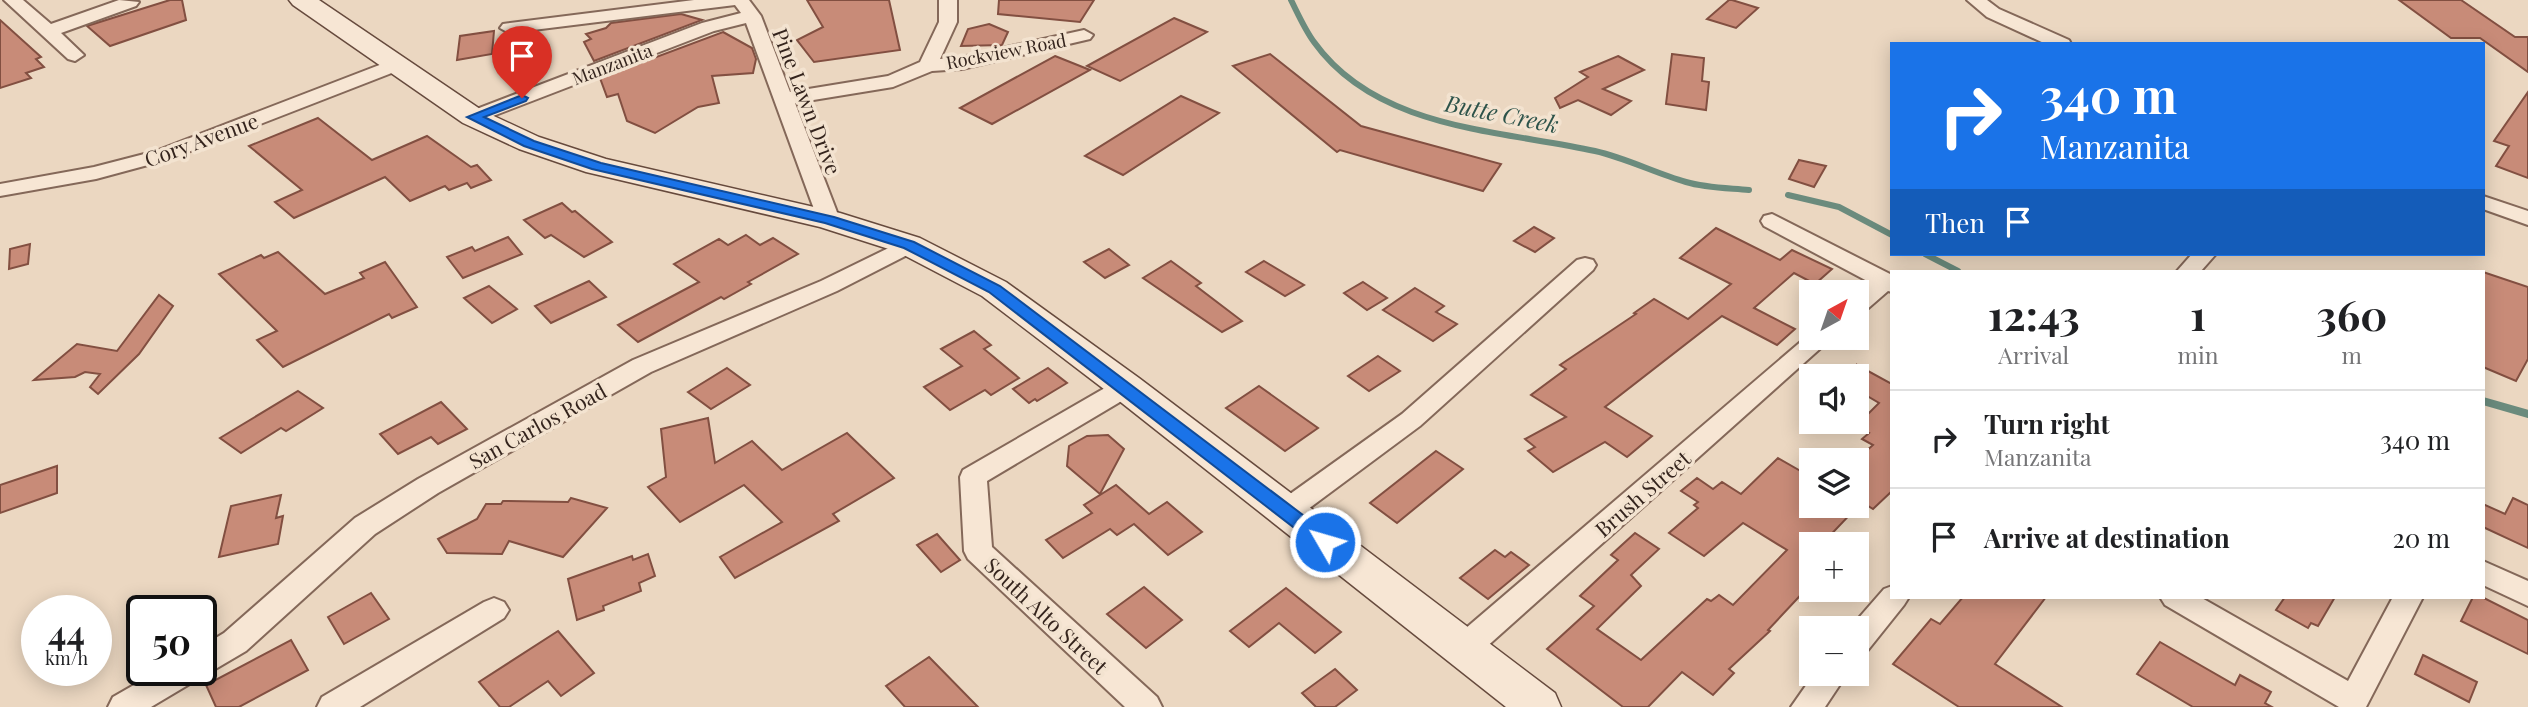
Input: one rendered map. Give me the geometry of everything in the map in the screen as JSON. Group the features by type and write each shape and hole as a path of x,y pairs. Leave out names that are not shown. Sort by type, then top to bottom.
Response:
{"main road":[{"path":"302,0 473,117 529,143 597,166 829,220 909,245 994,289 1126,387 1539,707"}],"street":[{"path":"13,0 75,55"},
{"path":"48,30 130,2 128,0"},
{"name":"Rockview Road","path":"928,66 948,23 948,0"},
{"path":"1976,0 1993,13 2058,42"},
{"path":"509,28 743,5"},
{"name":"Pine Lawn Drive","path":"743,5 784,99 829,220"},
{"name":"Manzanita","path":"473,117 708,27 743,5"},
{"name":"Rockview Road","path":"784,99 893,81 928,66 962,63 1084,35"},
{"name":"Cory Avenue","path":"0,190 96,173 163,155 395,65"},
{"path":"2485,203 2528,218"},
{"path":"1772,221 1888,283 1869,297"},
{"name":"San Carlos Road","path":"217,653 235,642 365,527 428,486 642,366 829,286 909,245"},
{"path":"2189,270 2203,256"},
{"path":"1286,511 1411,420 1585,265"},
{"name":"Brush Street","path":"1463,649 1806,350"},
{"name":"South Alto Street","path":"1126,387 973,477 978,551 1146,707"},
{"path":"2485,573 2528,594"},
{"path":"1869,627 1892,599"},
{"path":"2179,599 2354,699 2407,599"},
{"path":"333,707 494,611"},
{"path":"124,707 160,686"},
{"path":"1807,707 1823,686"}],"building":[{"path":"170,0 182,0 186,20 110,46 87,26"},
{"path":"807,0 889,0 900,50 814,62 797,40 823,27"},
{"path":"999,0 1094,0 1080,22 998,14"},
{"path":"1729,0 1758,8 1736,28 1707,19"},
{"path":"2399,0 2461,0 2515,37 2528,37 2528,72 2480,38 2451,38"},
{"path":"681,14 702,20 594,61 584,42 591,39 586,34 606,28 611,23"},
{"path":"1174,18 1207,32 1120,81 1087,66"},
{"path":"0,20 41,57 36,59 44,67 26,73 31,78 0,88"},
{"path":"989,24 1008,32 1002,45 961,46 968,29"},
{"path":"494,31 492,54 457,60 460,36"},
{"path":"723,32 752,48 756,59 753,73 712,76 719,103 698,107 655,133 627,121 618,94 607,97 600,78"},
{"path":"1270,54 1361,126 1501,164 1483,191 1340,150 1337,152 1233,66"},
{"path":"1672,54 1704,58 1702,81 1709,82 1706,110 1666,104"},
{"path":"1055,56 1090,70 992,124 960,108"},
{"path":"1618,56 1644,70 1603,89 1631,101 1611,115 1578,100 1560,108 1555,98 1588,77 1580,72"},
{"path":"2528,92 2528,178 2496,166 2509,146 2494,141"},
{"path":"1181,96 1219,113 1123,175 1085,156"},
{"path":"318,118 372,160 427,136 471,167 477,165 491,180 471,188 467,183 449,190 445,186 410,201 385,177 294,218 275,202 302,190 249,146"},
{"path":"1799,160 1826,166 1814,187 1789,179"},
{"path":"562,203 612,242 584,257 551,235 545,238 524,220"},
{"path":"1534,227 1554,238 1535,252 1514,241"},
{"path":"1716,228 1780,260 1792,250 1832,269 1820,280 1807,280 1794,273 1754,308 1795,329 1777,345 1722,316 1605,407 1652,436 1627,457 1605,442 1553,472 1528,451 1535,447 1525,439 1566,417 1531,395 1566,369 1560,365 1654,299 1688,319 1731,284 1680,258"},
{"path":"746,235 760,245 773,238 798,254 724,299 721,297 638,342 618,325 699,282 674,264 719,239 728,245"},
{"path":"508,237 522,254 463,278 447,257 472,247 475,251"},
{"path":"30,244 28,264 9,269 10,249"},
{"path":"1109,249 1129,265 1105,278 1084,262"},
{"path":"278,252 325,294 364,278 360,273 385,262 417,307 392,318 389,314 283,367 257,340 277,331 219,274 261,255 264,258"},
{"path":"1171,261 1201,283 1196,286 1242,321 1222,332 1143,278"},
{"path":"1264,261 1304,285 1285,296 1246,272"},
{"path":"2485,273 2528,287 2528,359 2516,381 2485,368"},
{"path":"589,281 606,297 551,323 535,306"},
{"path":"1363,282 1387,298 1367,310 1344,293"},
{"path":"489,286 517,309 492,323 464,298"},
{"path":"1415,288 1444,306 1436,312 1457,324 1433,341 1383,310"},
{"path":"159,295 173,306 139,354 98,394 90,387 100,374 85,372 75,377 34,380 77,344 117,351"},
{"path":"974,331 991,345 984,349 1019,378 991,395 985,390 950,410 924,387 962,366 941,349"},
{"path":"1378,356 1400,371 1369,391 1348,376"},
{"path":"727,368 750,385 711,409 688,392"},
{"path":"1048,368 1067,383 1029,403 1013,389"},
{"path":"1869,372 1890,383 1890,493 1873,509 1869,506 1869,448 1873,445 1862,439 1869,434 1869,413 1879,403 1869,397"},
{"path":"1259,386 1318,428 1285,451 1226,408"},
{"path":"298,391 323,408 286,431 281,428 241,453 220,438"},
{"path":"441,402 467,429 438,444 431,437 398,454 380,434"},
{"path":"708,418 715,463 752,441 782,470 847,433 894,478 833,514 839,521 735,578 720,557 782,522 744,485 680,522 648,487 666,477 661,429"},
{"path":"1108,435 1124,449 1100,494 1067,466 1069,446 1087,436"},
{"path":"1436,451 1463,469 1397,523 1370,503"},
{"path":"1778,458 1799,470 1799,518 1847,518 1833,532 1799,532 1799,597 1768,630 1770,631 1729,669 1734,673 1713,695 1682,672 1648,707 1623,707 1547,649 1594,606 1580,596 1618,560 1611,555 1635,533 1659,549 1631,575 1641,586 1597,629 1641,660 1707,599 1711,601 1719,595 1733,605 1787,550 1743,523 1704,556 1669,533 1698,508 1694,505 1698,502 1681,491 1697,478 1713,489 1722,482 1741,494"},
{"path":"57,466 57,493 0,513 0,485"},
{"path":"1116,485 1149,514 1167,502 1202,532 1168,555 1134,524 1117,535 1110,529 1063,558 1046,540 1092,513 1084,505"},
{"path":"281,495 276,518 283,516 278,544 219,557 231,506"},
{"path":"571,498 607,508 563,557 509,541 502,554 447,553 438,539 477,519 486,504 501,504 503,501 568,502"},
{"path":"2513,498 2528,505 2528,548 2485,528 2485,505 2505,514"},
{"path":"937,534 960,560 941,572 917,545"},
{"path":"1495,550 1505,557 1511,552 1529,565 1488,599 1460,578"},
{"path":"648,554 655,576 639,583 641,591 577,620 568,579 632,556 633,560"},
{"path":"1144,587 1182,620 1146,648 1107,614"},
{"path":"1286,588 1341,632 1315,653 1279,623 1249,647 1230,631"},
{"path":"371,593 389,619 344,644 328,617"},
{"path":"2485,598 2528,620 2528,654 2461,621 2472,599"},
{"path":"1961,599 2044,599 1995,664 2062,707 1959,707 1893,664 1931,619 1940,624"},
{"path":"2284,599 2334,599 2318,626 2311,623 2308,628 2276,610"},
{"path":"558,631 594,673 561,696 548,681 509,707 500,707 479,682"},
{"path":"291,640 308,670 239,707 216,707 206,686 217,686 217,679"},
{"path":"2160,642 2235,685 2240,675 2271,692 2265,703 2272,707 2193,707 2137,674"},
{"path":"2423,655 2477,682 2469,702 2415,674"},
{"path":"929,657 978,707 905,707 886,686"},
{"path":"1335,669 1357,690 1335,707 1316,707 1302,693"}],"waterway":[{"name":"Butte Creek","path":"1291,0 1314,42 1340,71 1371,93 1406,110 1442,122 1607,154 1694,184 1749,190"},
{"name":"Butte Creek","path":"1788,195 1839,207 1890,234"},
{"name":"Butte Creek","path":"1929,256 1956,270"},
{"name":"Butte Creek","path":"2485,402 2528,414"}],"route":[{"path":"522,98 473,117 529,143 597,166 829,220 909,245 994,289 1126,387 1325,542"}]}
